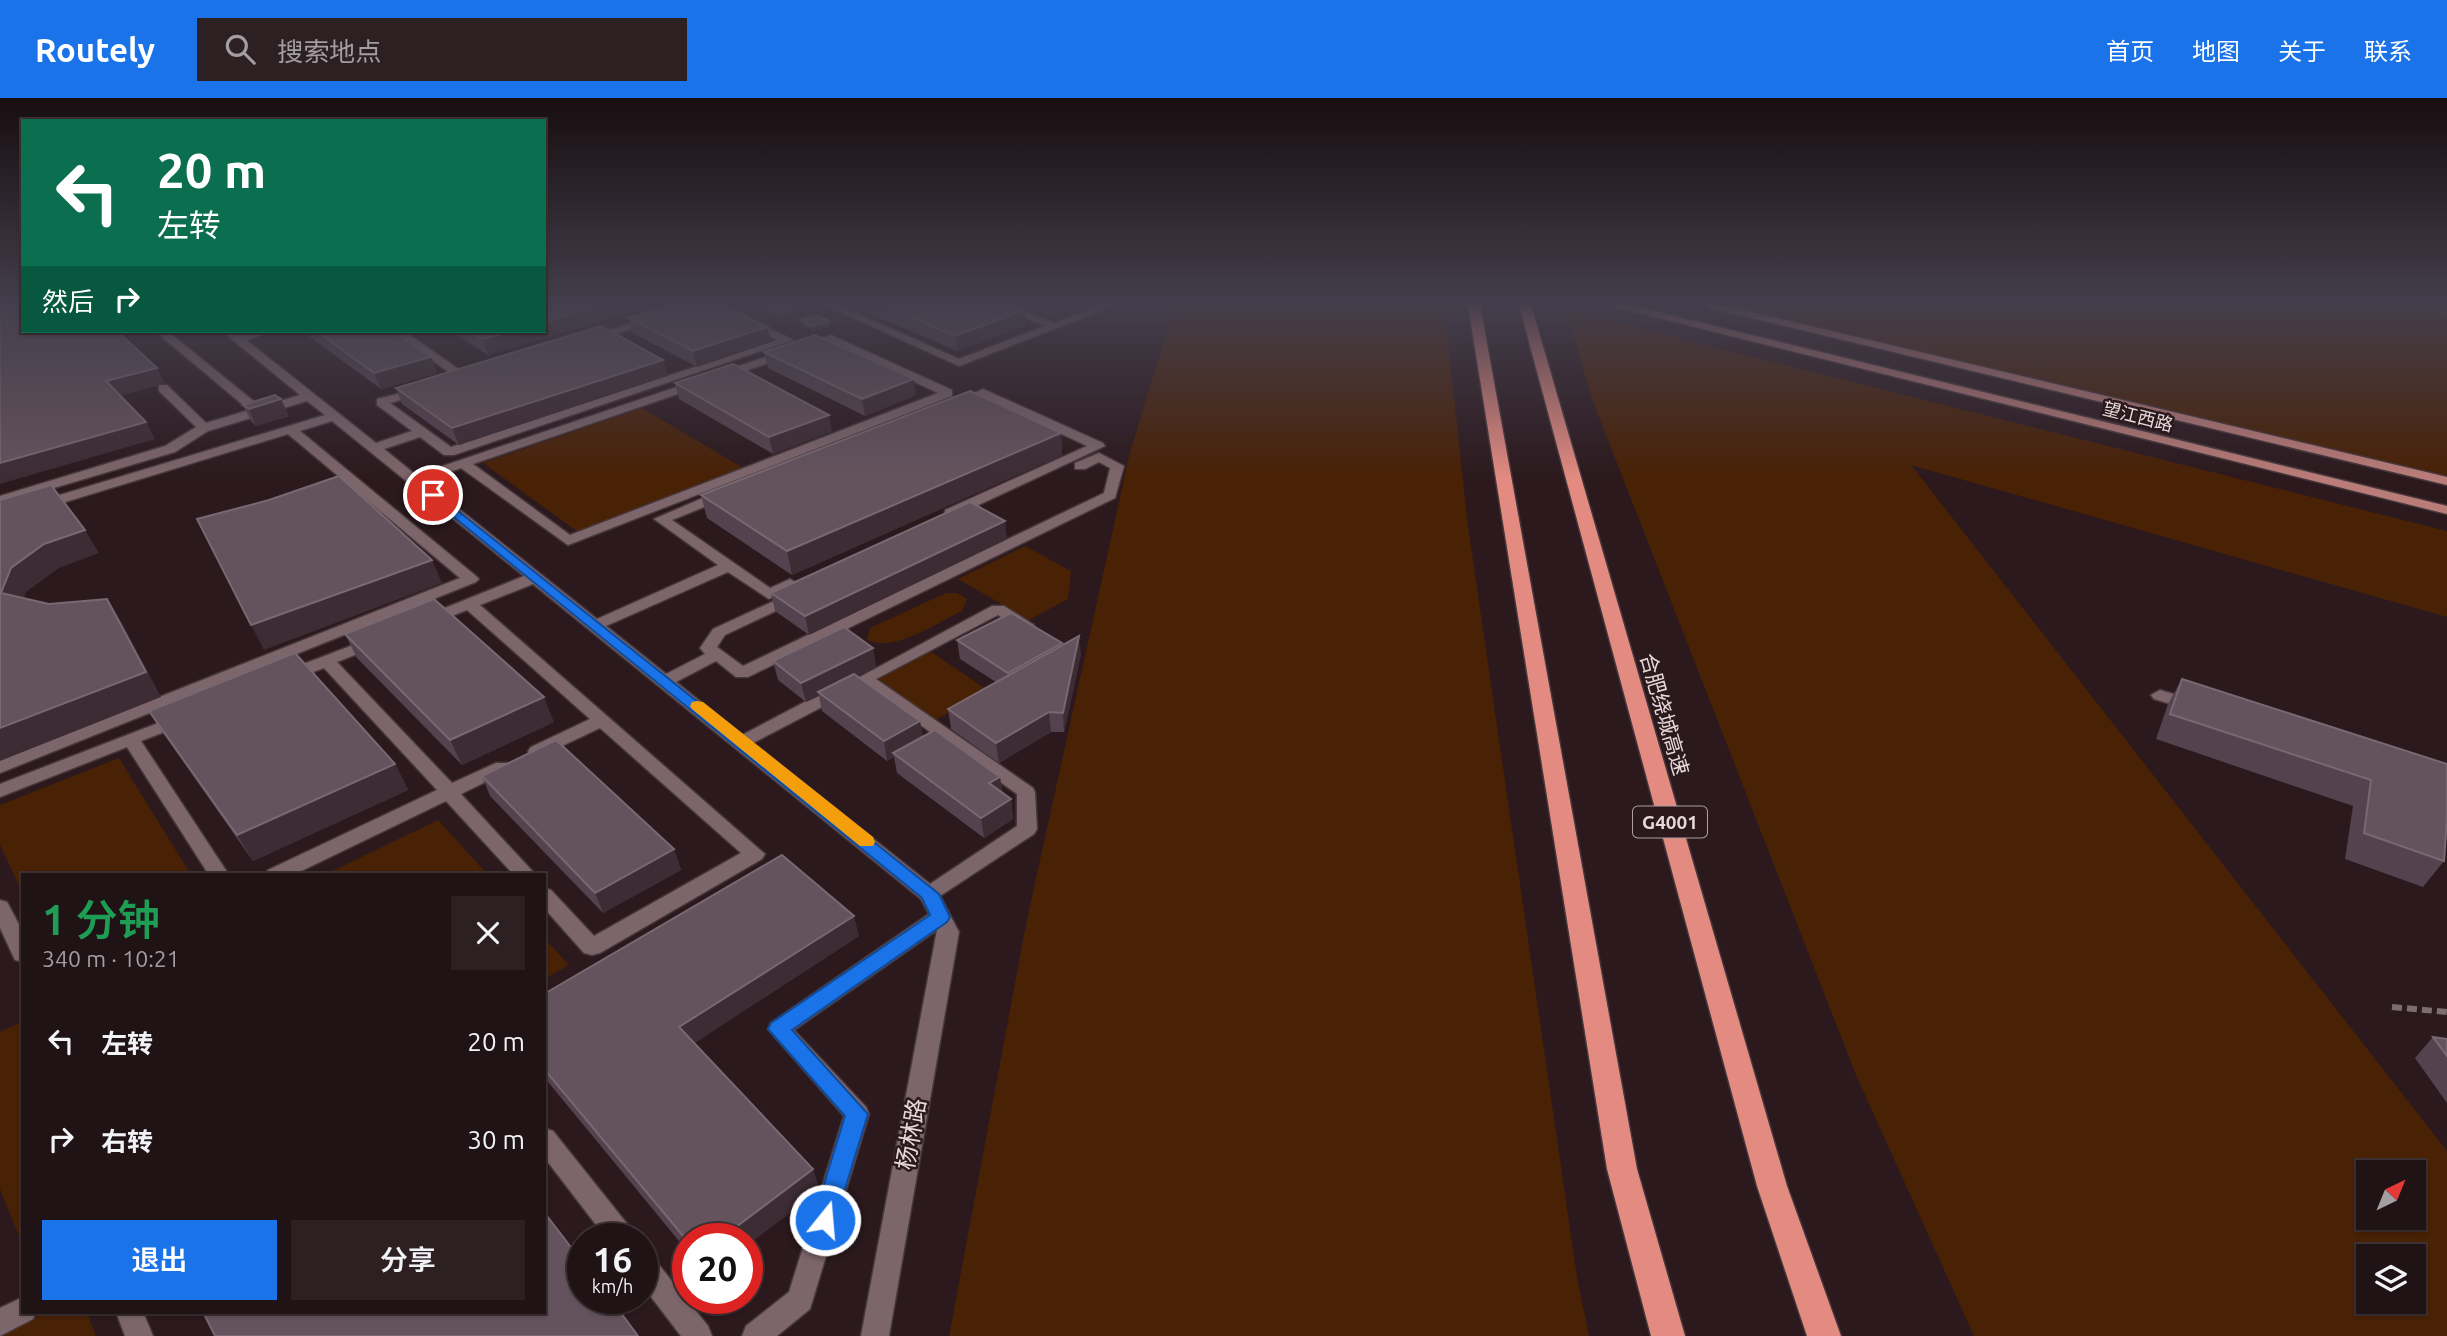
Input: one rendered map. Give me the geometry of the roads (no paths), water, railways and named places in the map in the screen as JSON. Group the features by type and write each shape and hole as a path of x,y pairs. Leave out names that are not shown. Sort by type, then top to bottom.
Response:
{"highway":[{"path":"1484,363 1622,1169 1668,1336"},
{"name":"合肥绕城高速","path":"1541,363 1772,1186 1825,1336"}],"main road":[{"name":"望江西路","path":"1852,363 2447,510"},
{"name":"望江西路","path":"1952,363 2447,481"}],"street":[{"path":"198,363 258,412"},
{"path":"268,363 742,741 929,894 944,924 779,1029 857,1114 800,1300 756,1336"},
{"path":"433,363 452,380"},
{"path":"477,373 381,402 449,452 718,363"},
{"path":"415,480 758,363"},
{"path":"463,463 568,541 948,393 884,363"},
{"path":"163,388 204,428"},
{"path":"983,393 1098,446 940,524 1098,457 1117,466 1110,495 742,673 708,648 719,632 807,584 769,594 729,566 661,519 983,393"},
{"path":"0,500 170,449 204,428 311,397"},
{"path":"0,518 335,416"},
{"path":"0,767 471,579 291,430"},
{"path":"374,448 421,432"},
{"path":"596,625 729,566"},
{"path":"266,685 537,577"},
{"path":"470,604 755,854 592,947 546,897"},
{"path":"742,741 998,609 1040,634"},
{"path":"666,680 717,654"},
{"path":"327,661 524,873"},
{"path":"864,678 1026,792 1027,829 929,894"},
{"path":"2160,695 2212,712"},
{"path":"0,791 192,714"},
{"path":"279,873 602,720"},
{"path":"131,739 218,873"},
{"path":"0,907 21,950"},
{"name":"杨林路","path":"875,1336 944,924"},
{"path":"546,1141 610,1223"},
{"path":"658,1285 698,1336"},
{"path":"0,1323 21,1311"},
{"path":"130,1314 139,1336"}]}
